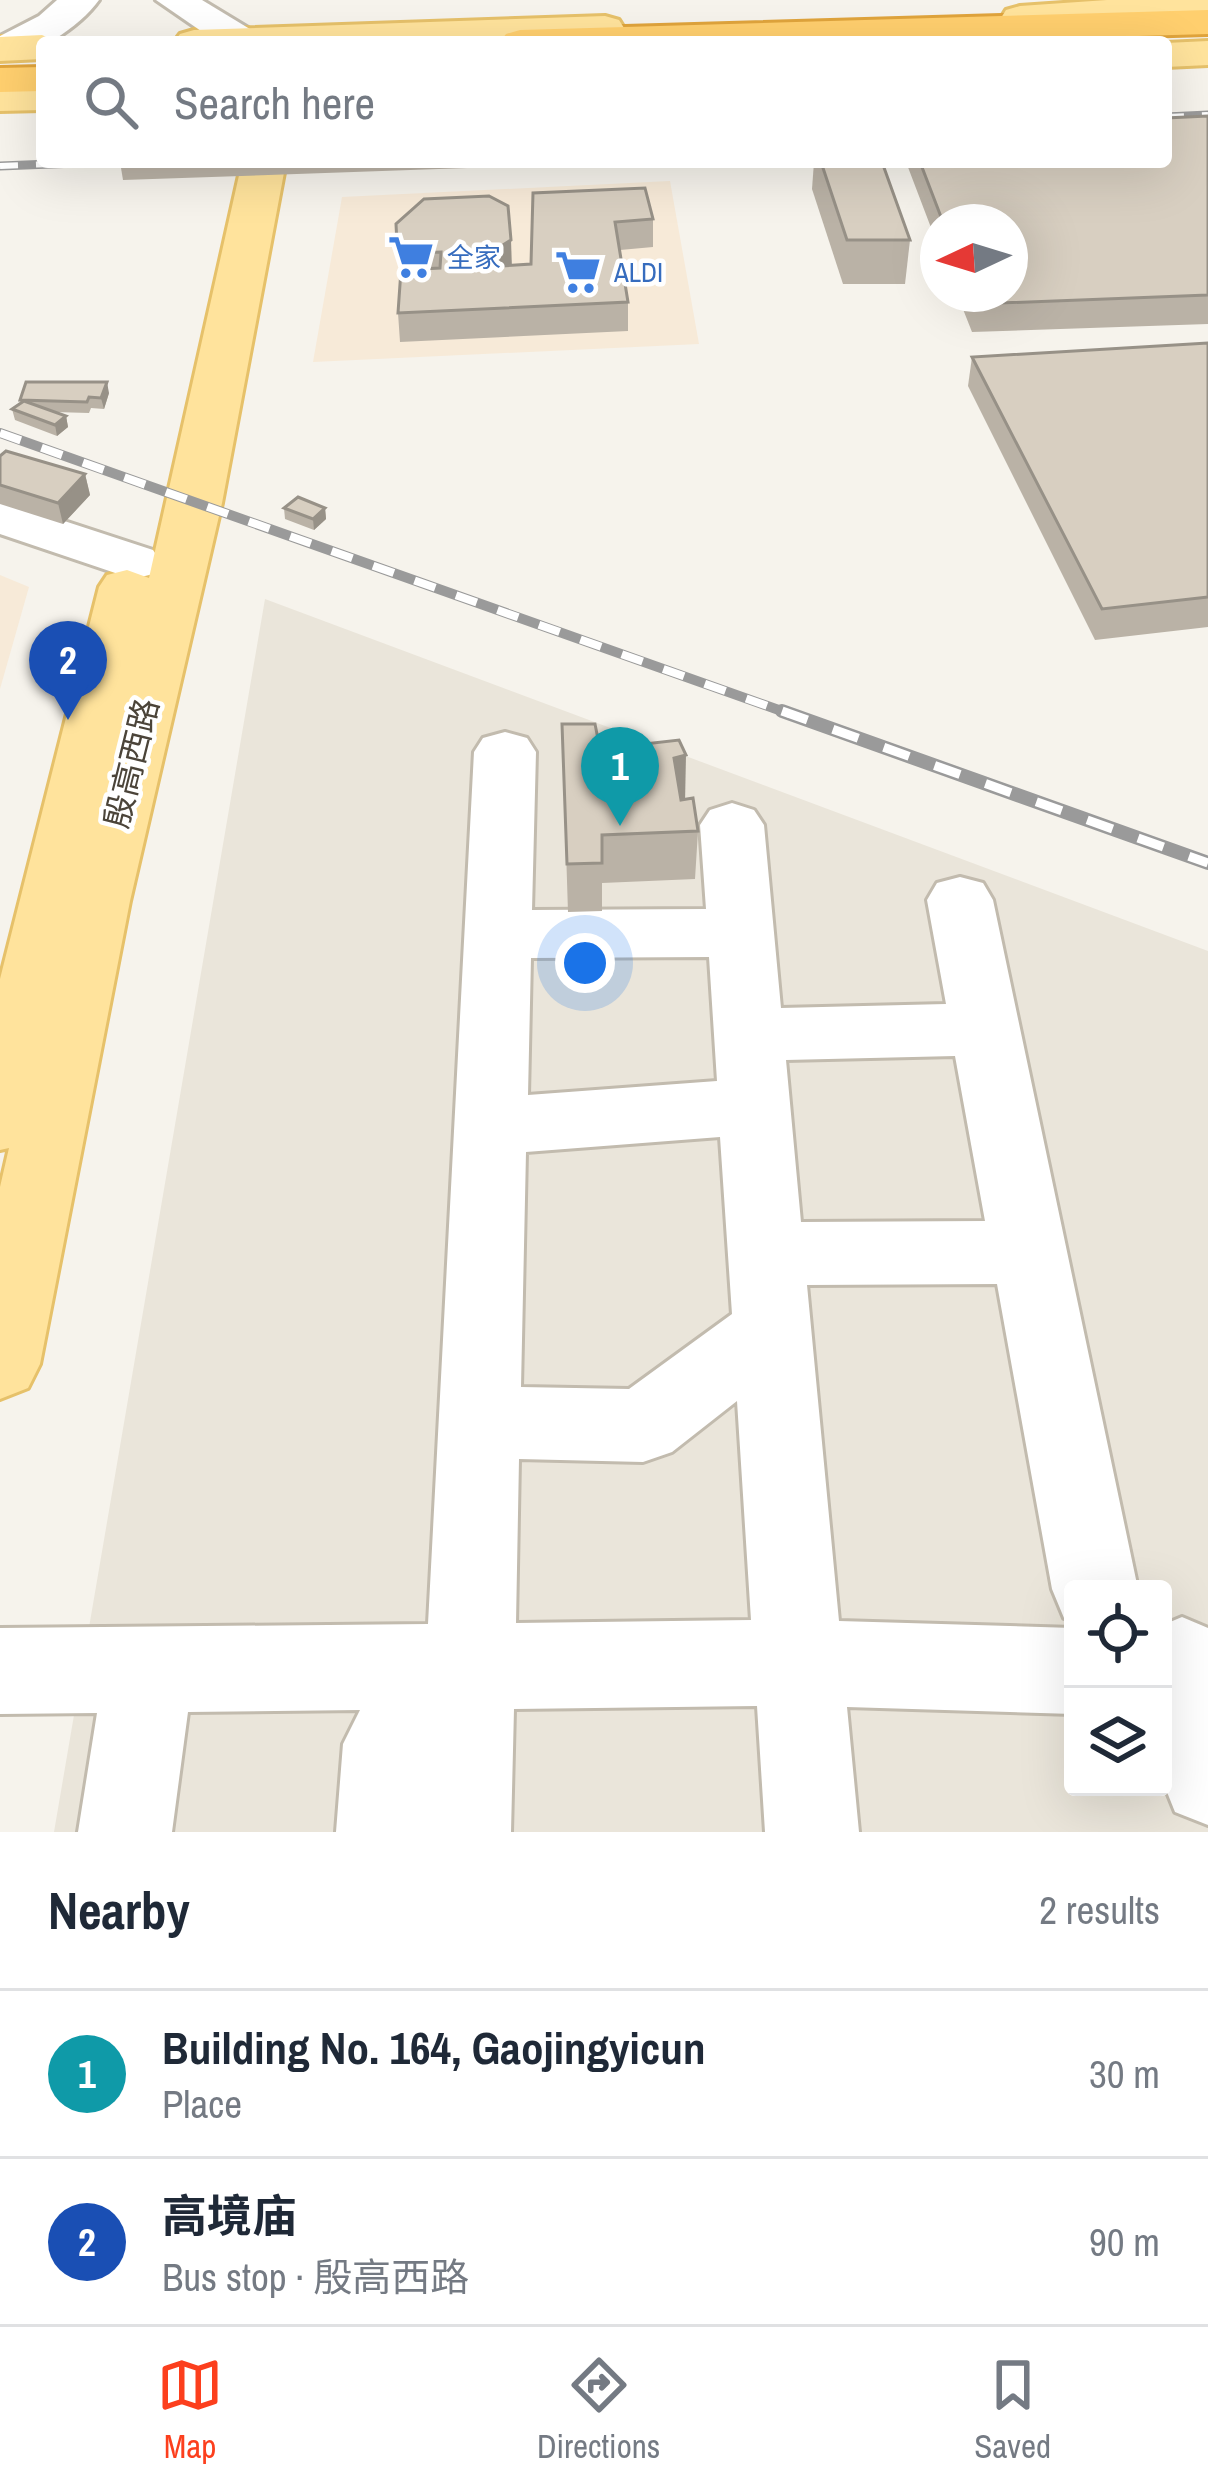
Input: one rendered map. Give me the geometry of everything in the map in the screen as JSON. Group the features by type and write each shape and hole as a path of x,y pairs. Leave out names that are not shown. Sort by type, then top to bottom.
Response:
{"highway":[{"path":"708,36 1208,20"},
{"path":"1172,44 1208,43"}],"main road":[{"path":"243,36 244,0"},
{"path":"1070,16 1208,6"},
{"path":"286,27 1070,16 1208,20"},
{"path":"1172,55 1208,53"},
{"path":"1172,75 1208,73"},
{"path":"0,99 36,98"},
{"name":"殷高西路","path":"0,1123 223,168"},
{"name":"殷高西路","path":"0,1364 98,901 195,503 263,168"}],"street":[{"path":"39,36 80,0"},
{"path":"175,0 235,36"},
{"path":"0,517 133,562"},
{"path":"464,1832 505,752"},
{"path":"732,825 812,1832"},
{"path":"960,900 1093,1580"},
{"path":"498,934 740,933"},
{"path":"492,1126 753,1070 986,1028"},
{"path":"481,1423 643,1426 768,1292 1030,1252"},
{"path":"1184,1661 1208,1779"},
{"path":"0,1671 796,1664 1064,1672"},
{"path":"125,1832 149,1670"},
{"path":"383,1832 388,1744"}],"shaded area":[{"path":"670,181 699,344 313,362 342,197"},
{"path":"0,575 29,587 0,689"},
{"path":"265,599 1208,951 1208,1832 54,1832"}],"building":[{"path":"1208,116 1208,295 1028,302 1028,204 936,204 922,168 1172,168 1172,118"},
{"path":"823,168 884,168 910,240 847,240"},
{"path":"645,188 653,219 615,222 628,302 398,313 401,270 440,268 441,252 414,253 397,244 396,224 424,199 489,196 508,206 511,240 495,250 473,253 472,268 531,264 533,193"},
{"path":"1208,343 1208,597 1102,609 972,357"},
{"path":"26,382 107,382 101,398 89,397 87,402 20,400"},
{"path":"24,401 66,416 55,425 12,409"},
{"path":"6,451 85,474 58,503 0,485 0,456"},
{"path":"298,497 325,508 313,519 284,508"},
{"path":"562,724 595,724 600,749 679,740 686,755 674,758 681,800 693,798 698,831 602,835 602,863 567,864"}],"railway":[{"path":"1172,117 1208,115"},
{"path":"0,166 36,165"},
{"path":"0,433 790,714"},
{"path":"782,711 1208,863"}],"place":[{"name":"全家","path":"411,257"},
{"name":"ALDI","path":"578,272"},
{"name":"高境庙","path":"68,720"},
{"name":"Building No. 164, Gaojingyicun","path":"620,826"}]}
